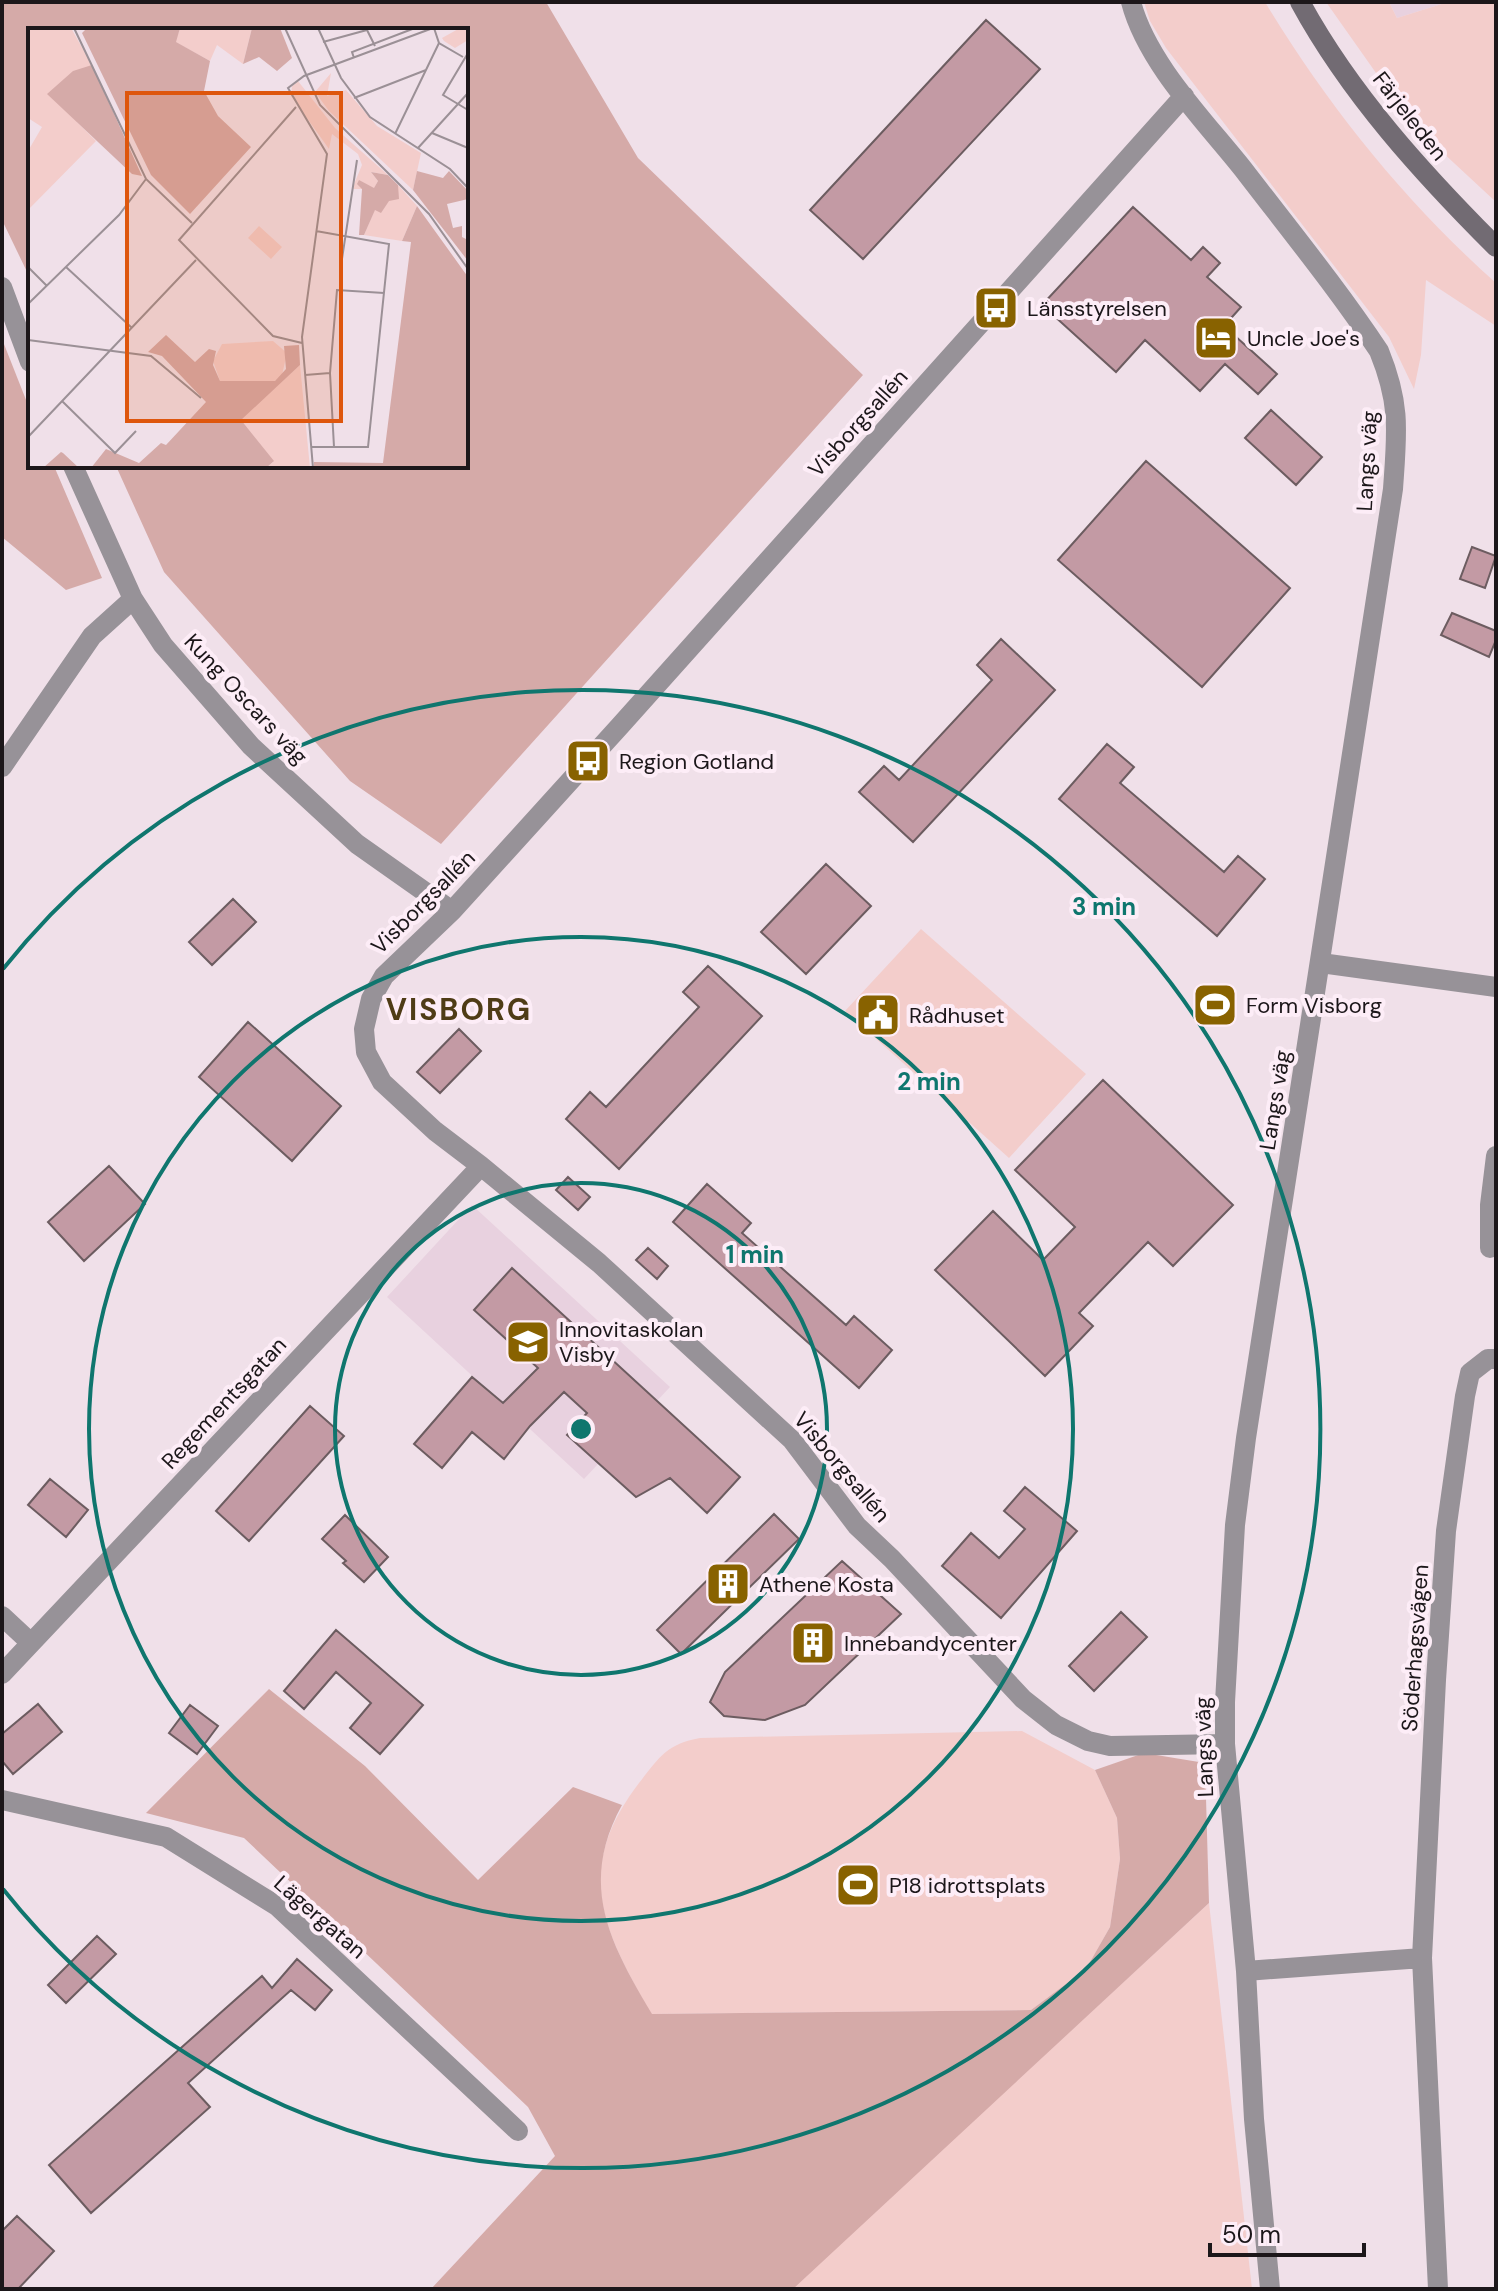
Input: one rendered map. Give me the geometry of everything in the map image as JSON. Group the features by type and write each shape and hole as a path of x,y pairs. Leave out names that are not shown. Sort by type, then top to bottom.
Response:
{"main road":[{"name":"Färjeleden","path":"1300,2 1352,81 1429,180 1496,247"}],"street":[{"name":"Langs väg","path":"1131,2 1144,37 1184,96 1379,351 1391,382 1398,421 1393,489 1235,1525 1225,1744 1270,2289"},
{"name":"Visborgsallén","path":"1184,96 452,911 384,976 371,999 364,1029 366,1052 382,1082 435,1131 599,1263 792,1440 857,1526 892,1559 1023,1699 1056,1725 1088,1741 1110,1746 1225,1744"},
{"path":"2,287 28,357"},
{"name":"Kung Oscars väg","path":"74,468 133,599 163,645 251,746 357,844 452,911"},
{"path":"2,767 92,636 133,599"},
{"path":"1321,963 1496,987"},
{"path":"1490,1248 1490,1205 1496,1156"},
{"name":"Regementsgatan","path":"2,1674 481,1166"},
{"name":"Söderhagsvägen","path":"1438,2289 1422,1958 1446,1531 1470,1373 1488,1359 1496,1359"},
{"path":"2,1616 31,1643"},
{"name":"Lägergatan","path":"2,1800 166,1837 277,1906 518,2131"},
{"path":"1246,1971 1422,1958"}],"shaded area":[{"path":"2,2 546,2 638,158 863,375 441,844 350,781 164,572 117,468 468,468 468,28 28,28 28,274 2,220"},
{"path":"1144,2 1265,2 1315,78 1370,151 1430,220 1496,283 1496,326 1426,280 1421,355 1414,389 1389,337 1166,48 1150,21"},
{"path":"1326,2 1389,2 1397,18 1448,2 1496,2 1496,202 1412,124"},
{"path":"1389,2 1448,2 1397,18"},
{"path":"2,339 28,405 28,468 55,468 102,578 66,590 2,537"},
{"path":"921,929 1086,1074 1009,1158 845,1011"},
{"name":"Innovitaskolan Visby","path":"472,1205 670,1387 584,1479 387,1297"},
{"path":"269,1689 365,1766 478,1880 573,1787 622,1805 609,1834 602,1861 601,1888 612,1938 652,2014 1031,2010 1086,1969 1110,1927 1120,1859 1117,1818 1095,1770 1144,1753 1205,1763 1209,1903 793,2289 431,2289 555,2156 528,2107 244,1838 146,1813"},
{"name":"P18 idrottsplats","path":"1022,1731 1095,1770 1117,1818 1120,1859 1110,1927 1086,1969 1031,2010 651,2014 608,1927 602,1900 601,1872 606,1844 618,1815 664,1753 679,1744 700,1738"},
{"path":"1209,1903 1252,2289 792,2288"}],"building":[{"path":"986,20 1040,69 863,259 810,210"},
{"path":"1133,207 1191,260 1203,247 1220,263 1207,277 1241,307 1224,326 1277,374 1258,394 1225,364 1200,391 1145,340 1116,372 1042,305"},
{"path":"1271,410 1322,457 1296,485 1245,438"},
{"path":"1146,461 1290,588 1202,687 1058,560"},
{"path":"1472,547 1496,556 1485,588 1460,579"},
{"path":"1452,613 1496,631 1489,657 1441,635"},
{"path":"1001,639 1055,690 913,842 859,792 884,766 899,780 992,680 977,665"},
{"path":"1107,744 1134,767 1120,783 1224,872 1238,856 1265,879 1217,936 1059,799"},
{"path":"826,864 871,906 806,974 761,932"},
{"path":"233,899 256,922 212,965 189,942"},
{"path":"708,966 762,1016 619,1169 566,1119 590,1092 606,1107 699,1007 683,992"},
{"path":"248,1022 341,1106 292,1161 199,1077"},
{"path":"459,1029 481,1051 440,1093 417,1072"},
{"path":"1103,1080 1233,1205 1173,1266 1148,1242 1079,1313 1093,1326 1045,1376 935,1270 993,1211 1043,1260 1075,1227 1015,1170"},
{"path":"109,1166 145,1204 84,1261 48,1222"},
{"path":"568,1177 590,1197 578,1210 556,1190"},
{"path":"707,1184 751,1223 742,1233 846,1325 854,1316 892,1350 859,1388 673,1222"},
{"path":"648,1248 668,1266 657,1279 636,1260"},
{"path":"512,1268 740,1477 707,1513 670,1478 636,1497 567,1435 587,1413 564,1392 530,1426 504,1459 472,1432 442,1468 414,1444 472,1377 503,1403 538,1368 474,1310"},
{"path":"310,1406 344,1436 249,1541 216,1511"},
{"path":"50,1479 88,1510 66,1537 28,1505"},
{"path":"1025,1487 1077,1531 1001,1618 942,1566 971,1533 999,1558 1025,1529 1004,1511"},
{"name":"Athene Kosta","path":"774,1514 799,1539 681,1654 657,1630"},
{"path":"345,1515 388,1557 364,1582 322,1539"},
{"name":"Innebandycenter","path":"842,1561 901,1614 805,1705 765,1720 724,1716 710,1702 725,1672"},
{"path":"1121,1612 1147,1637 1094,1691 1069,1666"},
{"path":"336,1630 423,1705 380,1754 350,1728 371,1703 336,1672 304,1709 284,1691"},
{"path":"38,1704 62,1732 13,1774 2,1761 2,1734"},
{"path":"190,1705 218,1726 197,1754 169,1733"},
{"path":"97,1936 116,1954 66,2003 48,1985"},
{"path":"297,1959 332,1990 315,2010 291,1990 188,2083 210,2107 91,2213 49,2165 262,1976 272,1988"},
{"path":"17,2216 54,2251 18,2289 2,2289 2,2231"}],"place":[{"name":"Länsstyrelsen","path":"996,308"},
{"name":"Uncle Joe's","path":"1216,338"},
{"name":"Region Gotland","path":"588,761"},
{"name":"Form Visborg","path":"1215,1005"},
{"name":"Rådhuset","path":"878,1015"},
{"name":"Innovitaskolan Visby","path":"528,1342"},
{"name":"Athene Kosta","path":"728,1584"},
{"name":"Innebandycenter","path":"813,1643"},
{"name":"P18 idrottsplats","path":"858,1885"}],"district":[{"name":"VISBORG","path":"459,1009"}]}
